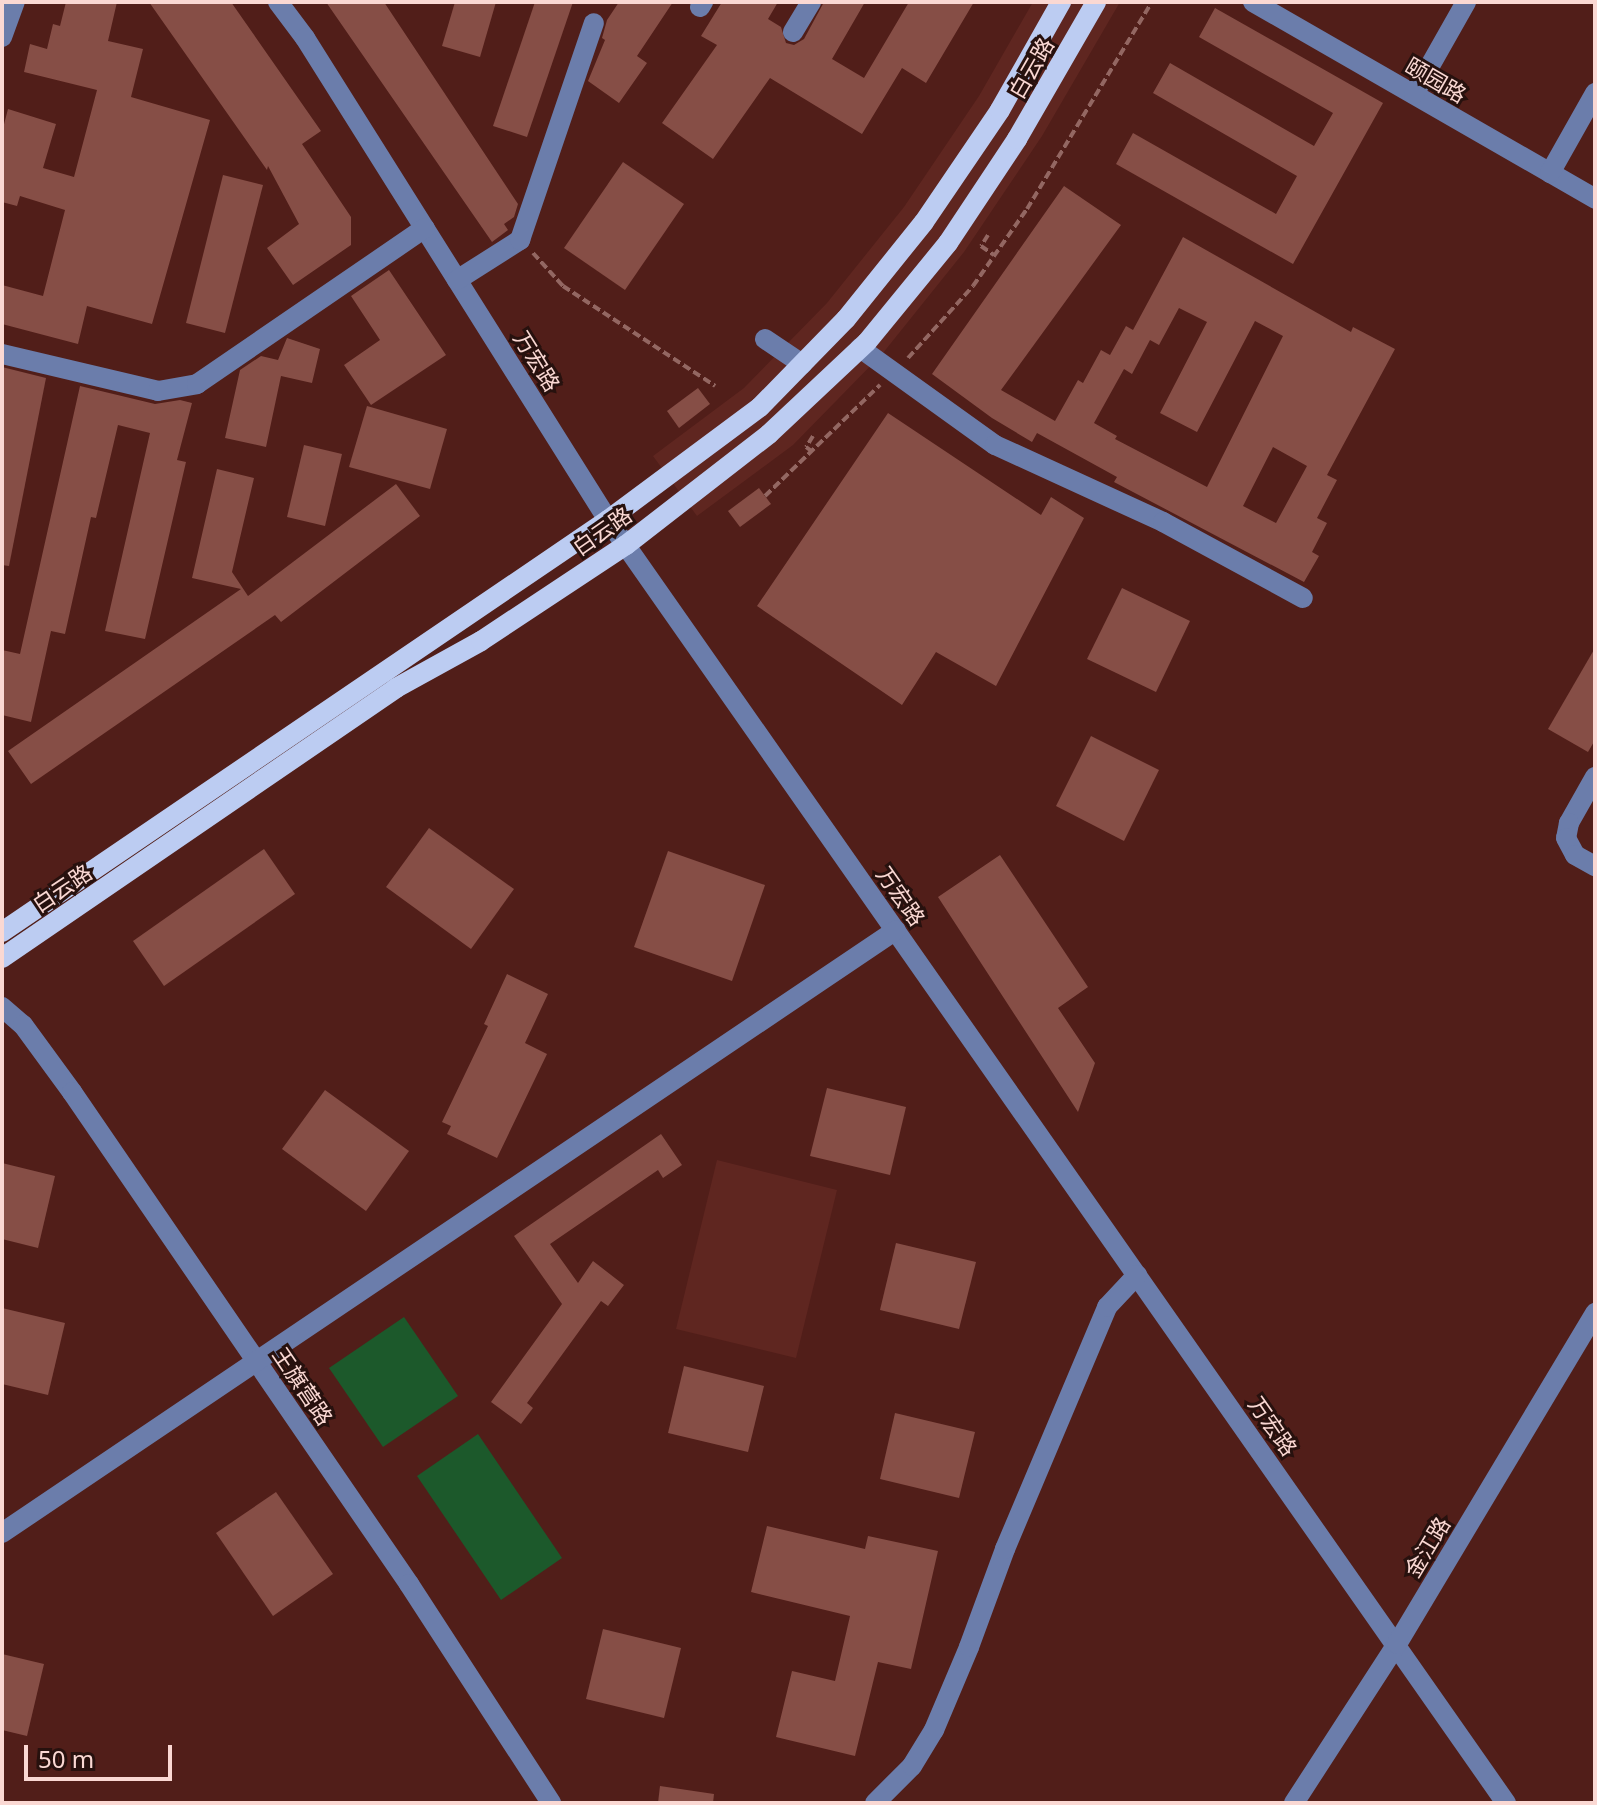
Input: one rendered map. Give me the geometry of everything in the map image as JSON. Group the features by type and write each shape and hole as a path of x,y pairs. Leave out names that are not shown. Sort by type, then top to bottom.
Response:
{"main road":[{"name":"白云路","path":"2,932 608,520 760,407 846,319 924,222 1000,110 1061,2"},
{"name":"白云路","path":"2,958 396,688 481,641 626,545 769,434 860,348 948,243 1017,139 1096,2"}],"street":[{"path":"2,37 15,2"},
{"name":"万宏路","path":"278,2 305,38 608,520 1506,1803"},
{"path":"793,32 811,2"},
{"name":"颐园路","path":"1253,2 1595,199"},
{"path":"1414,94 1466,2"},
{"path":"457,280 520,240 594,23"},
{"path":"1550,173 1595,93"},
{"path":"2,354 158,391 197,384 425,228"},
{"path":"765,339 802,364"},
{"path":"860,348 995,445 1163,522 1303,598"},
{"path":"1595,777 1569,823 1566,838 1575,855 1595,866"},
{"path":"2,1533 896,930"},
{"name":"王旗营路","path":"2,1007 23,1025 72,1092 409,1584 551,1803"},
{"path":"875,1803 912,1766 934,1730 1107,1307 1137,1275"},
{"name":"金江路","path":"1294,1803 1397,1644 1595,1313"}],"path":[{"path":"904,362 973,286 1027,209 1152,2"},
{"path":"988,235 981,246 994,255"},
{"path":"520,240 563,286 715,386"},
{"path":"765,496 882,384"},
{"path":"813,436 806,447 813,452"}],"shaded area":[{"path":"1033,2 1120,2 1042,136 964,252 883,353 793,445 697,516 653,456 744,388 827,303 904,207 979,96"},
{"path":"717,1160 837,1190 796,1358 676,1329"}],"green space":[{"path":"404,1317 458,1396 383,1447 329,1368"},
{"path":"478,1434 562,1558 501,1600 417,1476"}],"building":[{"path":"66,2 117,2 108,41 143,49 131,97 210,120 152,324 87,306 78,344 2,324 2,285 43,296 65,210 20,196 17,206 2,202 2,132 8,109 56,124 43,168 74,177 97,90 24,72 30,44 47,49 53,24 60,26"},
{"path":"149,2 231,2 321,131 302,144 351,217 351,245 293,285 267,248 299,224 268,166 267,170"},
{"path":"326,2 384,2 518,204 514,217 504,224 508,230 492,242"},
{"path":"455,2 496,2 480,57 442,46"},
{"path":"535,2 573,2 527,137 493,126"},
{"path":"619,2 673,2 637,56 647,63 619,103 588,81 605,40 602,38 607,20"},
{"path":"722,2 778,2 768,19 781,27 786,43 794,45 804,39 824,2 865,2 832,59 864,78 909,2 974,2 926,83 902,68 862,134 770,78 713,159 662,123 717,45 701,36"},
{"path":"1215,8 1383,103 1293,264 1116,164 1133,133 1276,214 1297,176 1153,93 1170,63 1314,146 1333,113 1199,37"},
{"path":"623,162 684,204 625,290 564,248"},
{"path":"223,175 263,185 225,333 186,323"},
{"path":"1064,186 1121,225 1001,390 1055,421 1078,380 1083,383 1101,350 1110,355 1126,326 1133,330 1183,237 1351,332 1353,327 1395,349 1327,475 1337,480 1317,518 1327,523 1312,552 1319,556 1304,582 1114,482 1117,477 1037,433 1032,442 992,418 932,374","holes":["1179,308 1207,322 1160,413 1197,432 1255,321 1283,336 1207,487 1115,439 1117,436 1094,423 1124,369 1132,374 1150,340 1159,345","1273,447 1307,466 1276,523 1243,506"]},
{"path":"389,270 446,355 371,405 344,365 380,340 351,296"},
{"path":"287,338 320,349 312,383 281,376 266,447 225,438 240,370 261,356 278,360"},
{"path":"2,367 46,378 9,566 2,565"},
{"path":"80,386 155,404 180,400 192,403 177,460 186,462 145,639 105,631 150,433 118,425 96,518 91,517 65,634 51,631 31,722 2,715 2,650 20,654"},
{"path":"698,388 710,404 679,428 667,411"},
{"path":"367,406 447,429 430,489 349,467"},
{"path":"888,413 1041,515 1051,497 1084,518 996,686 936,652 902,705 757,606"},
{"path":"304,445 342,454 325,526 287,517"},
{"path":"217,469 254,478 232,572 248,596 396,484 420,516 281,622 275,615 31,784 8,751 241,589 192,578"},
{"path":"759,488 771,504 740,527 728,511"},
{"path":"1122,588 1190,621 1156,692 1087,659"},
{"path":"1595,648 1595,740 1588,752 1548,729"},
{"path":"1091,736 1159,770 1124,841 1056,806"},
{"path":"429,828 514,889 471,949 386,887"},
{"path":"264,849 295,894 164,986 133,941"},
{"path":"668,851 765,885 732,981 634,947"},
{"path":"1000,855 1088,987 1058,1008 1095,1063 1078,1112 938,897"},
{"path":"507,974 548,994 525,1043 547,1054 497,1158 447,1134 451,1126 442,1122 488,1026 484,1024"},
{"path":"827,1088 906,1107 890,1175 810,1156"},
{"path":"325,1090 409,1151 366,1211 282,1149"},
{"path":"661,1134 682,1165 663,1178 658,1170 550,1244 578,1283 593,1261 624,1285 608,1306 601,1301 527,1403 533,1408 521,1424 491,1402 562,1304 514,1236"},
{"path":"2,1163 55,1176 38,1248 2,1239"},
{"path":"896,1243 976,1262 959,1329 880,1310"},
{"path":"2,1308 65,1323 48,1395 2,1384"},
{"path":"684,1366 764,1386 748,1452 668,1433"},
{"path":"895,1413 975,1432 959,1498 880,1479"},
{"path":"276,1492 333,1574 273,1616 216,1533"},
{"path":"767,1526 865,1549 868,1536 938,1551 911,1669 878,1662 855,1756 776,1737 792,1671 835,1681 850,1616 751,1592"},
{"path":"603,1629 681,1648 664,1718 586,1699"},
{"path":"2,1654 44,1664 27,1736 2,1730"},
{"path":"660,1786 714,1794 713,1803 658,1803"}]}
